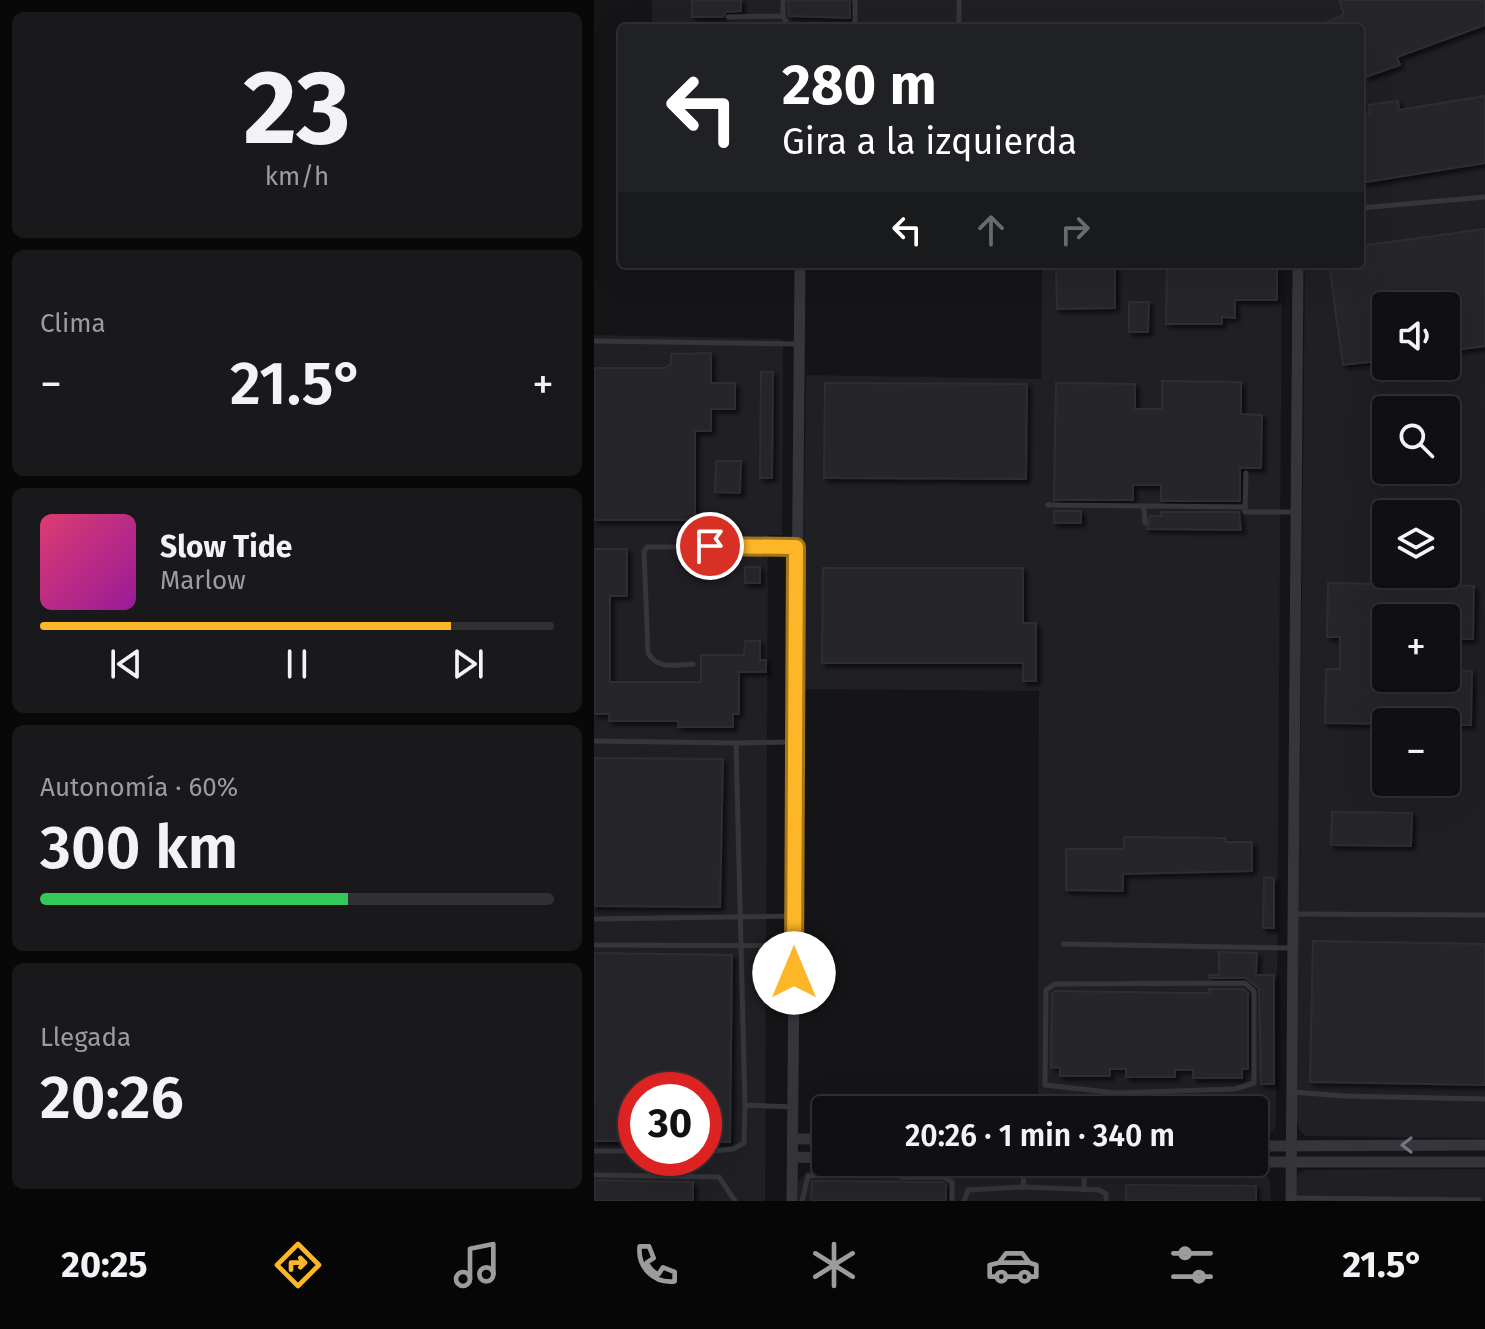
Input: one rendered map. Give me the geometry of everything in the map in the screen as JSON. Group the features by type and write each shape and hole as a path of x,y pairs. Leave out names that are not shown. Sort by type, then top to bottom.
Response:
{"street":[{"path":"792,1201 800,268"},
{"path":"1291,1199 1298,268"},
{"path":"793,1139 812,1139"},
{"path":"1268,1146 1485,1145"},
{"path":"794,1157 812,1158"},
{"path":"1268,1162 1485,1162"}],"lane":[{"path":"783,0 783,16 787,24"},
{"path":"855,0 855,24"},
{"path":"959,0 959,24"},
{"path":"728,17 783,16"},
{"path":"1364,208 1485,197"},
{"path":"594,341 799,344"},
{"path":"1246,473 1245,512 1296,512"},
{"path":"1048,505 1245,507"},
{"path":"1144,507 1145,523"},
{"path":"693,664 662,666 652,661 648,653 644,552 647,547 796,547"},
{"path":"594,741 795,742"},
{"path":"722,1150 744,1143 743,945 736,743"},
{"path":"1292,914 1485,915"},
{"path":"594,919 794,916"},
{"path":"1063,944 1292,947"},
{"path":"594,945 794,946"},
{"path":"1245,983 1254,991 1254,1083 1235,1089 1116,1093 1045,1085 1046,990 1055,984 1245,983"},
{"path":"1292,1091 1343,1096 1485,1099"},
{"path":"745,1105 794,1107"},
{"path":"594,1151 618,1151"},
{"path":"594,1175 719,1177 735,1201"},
{"path":"802,1201 808,1176 812,1176"},
{"path":"1023,1187 1024,1176"},
{"path":"1084,1176 1084,1188"},
{"path":"901,1177 943,1177 952,1182 952,1201"},
{"path":"964,1201 968,1190 1023,1187 1099,1190 1106,1194 1106,1201"},
{"path":"1291,1199 1479,1200"}],"shaded area":[{"path":"652,0 1485,0 1485,1138 1306,1136 1300,1131 1297,1119 1305,268 1364,268 1364,24 652,24"},
{"path":"1042,268 1282,268 1276,1119 1275,1128 1268,1135 1268,1096 1038,1096 1039,691 802,689 806,375 1041,379"},
{"path":"594,335 783,339 782,535 768,535 765,1201 594,1201"},
{"path":"1485,1169 1485,1201 1296,1201 1296,1181 1299,1173 1307,1170"},
{"path":"812,1170 812,1176 1267,1176 1270,1181 1271,1201 798,1201 798,1183 806,1172"}],"building":[{"path":"692,0 741,0 741,11 726,12 723,17 692,17"},
{"path":"788,0 850,0 850,18 789,16"},
{"path":"1339,0 1485,0 1485,25 1397,57 1400,65 1366,77 1364,24 1322,24 1344,15"},
{"path":"1485,96 1485,163 1364,182 1364,115 1370,114 1369,105 1398,101 1399,110"},
{"path":"1485,229 1485,346 1460,349 1460,292 1372,292 1372,362 1343,365 1330,268 1364,268 1364,245"},
{"path":"1056,268 1115,268 1115,308 1057,309"},
{"path":"1167,268 1277,268 1277,300 1235,300 1235,318 1222,317 1222,324 1166,324"},
{"path":"1129,302 1149,302 1148,332 1129,332"},
{"path":"711,353 711,383 735,383 735,409 711,409 711,431 695,431 695,520 594,520 594,368 665,368 671,364 671,354"},
{"path":"761,372 773,372 772,478 760,478"},
{"path":"1162,381 1241,382 1241,414 1262,415 1261,468 1240,468 1240,501 1161,501 1161,485 1133,485 1133,500 1054,500 1056,383 1135,384 1135,409 1162,409"},
{"path":"825,383 1027,384 1026,479 824,478"},
{"path":"716,461 741,461 740,493 715,492"},
{"path":"1054,511 1081,511 1081,523 1054,523"},
{"path":"1161,512 1239,512 1241,530 1147,529 1150,516 1161,516"},
{"path":"594,549 627,549 627,596 610,596 610,682 701,682 701,655 744,655 745,641 760,641 760,660 766,660 766,672 739,672 739,714 733,714 733,727 678,727 678,721 609,721 609,714 594,714"},
{"path":"745,567 760,567 760,583 745,583"},
{"path":"823,568 1023,568 1023,623 1036,623 1036,681 1023,681 1023,663 822,663"},
{"path":"1328,583 1372,584 1372,588 1474,586 1473,639 1460,639 1460,604 1372,604 1372,692 1460,692 1460,671 1472,671 1471,725 1460,725 1460,708 1372,708 1372,724 1325,723 1326,669 1340,669 1340,637 1327,637"},
{"path":"594,758 723,759 720,907 594,906"},
{"path":"1332,812 1412,813 1411,846 1331,845"},
{"path":"1124,837 1226,838 1226,842 1252,842 1252,871 1123,874 1123,891 1066,890 1066,849 1124,849"},
{"path":"1264,877 1274,878 1274,928 1263,928"},
{"path":"1313,941 1485,944 1485,1085 1310,1082"},
{"path":"1219,952 1257,953 1256,975 1274,975 1274,1084 1261,1084 1259,989 1246,978 1209,978 1209,975 1219,975"},
{"path":"594,953 732,955 730,1142 722,1142 722,1072 618,1072 618,1141 594,1141"},
{"path":"1209,989 1243,989 1248,993 1248,1069 1242,1069 1242,1078 1193,1078 1193,1070 1175,1070 1175,1077 1126,1077 1126,1069 1110,1069 1110,1076 1060,1076 1060,1068 1051,1067 1052,993 1055,991 1209,993"},
{"path":"594,1180 693,1182 693,1201 594,1201"},
{"path":"812,1181 942,1182 946,1185 946,1201 811,1201"},
{"path":"1126,1185 1256,1186 1256,1201 1126,1201"}],"route":[{"path":"710,546 796,547 794,973"}]}
